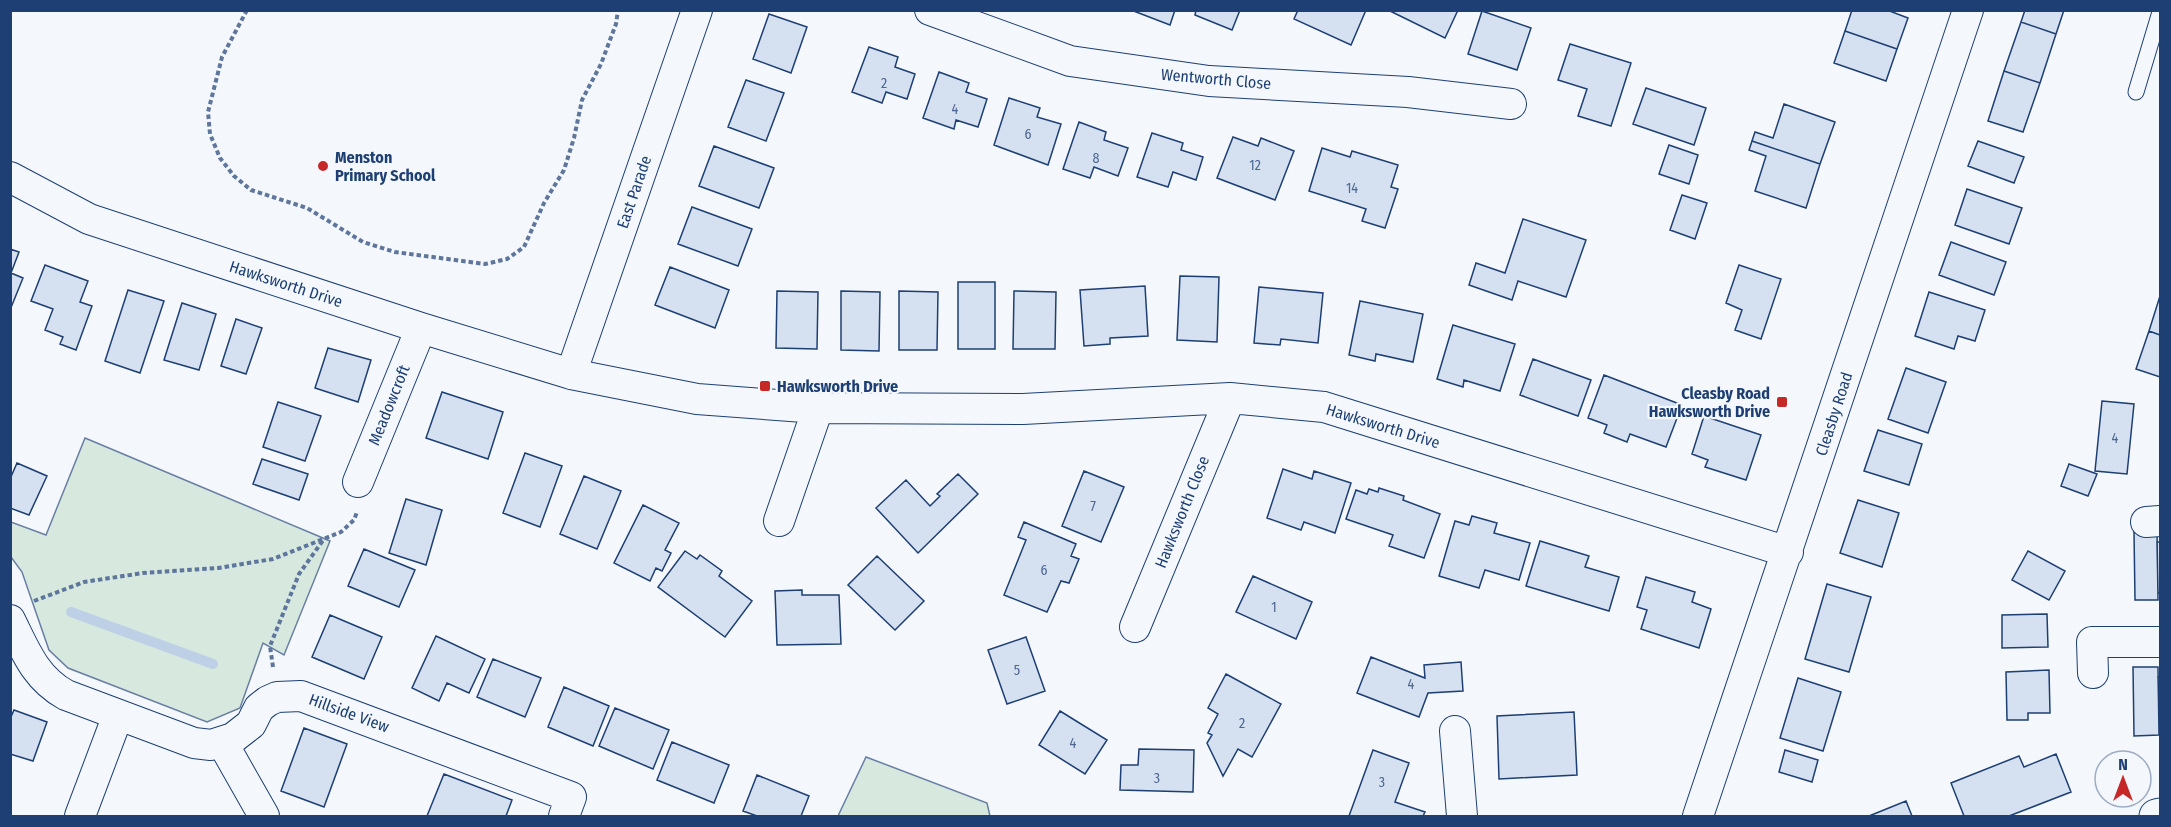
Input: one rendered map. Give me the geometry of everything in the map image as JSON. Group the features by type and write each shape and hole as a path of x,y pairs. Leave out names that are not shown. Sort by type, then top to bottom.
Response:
{"street":[{"name":"East Parade","path":"571,374 697,10"},
{"name":"Wentworth Close","path":"930,10 1071,61 1209,81 1408,92 1511,104"},
{"name":"Cleasby Road","path":"1698,816 1968,10"},
{"name":"Hawksworth Drive","path":"10,177 89,219 421,328 571,374 697,399 818,408 1023,410 1230,398 1324,407 1788,552"},
{"name":"Meadowcroft","path":"358,482 421,328"},
{"name":"Hawksworth Close","path":"1135,627 1230,398"},
{"path":"779,521 818,408"},
{"path":"21,611 33,665 46,683 66,695 194,743 211,745 233,738 251,724 259,708 277,697"},
{"path":"2092,673 2092,642 2160,642"},
{"name":"Hillside View","path":"277,697 302,696 571,797 564,816"},
{"path":"80,816 118,715"},
{"path":"1455,731 1462,816"},
{"path":"222,742 264,816"}],"lane":[{"path":"2136,92 2160,12"}],"path":[{"path":"247,10 222,57 208,112 210,135 220,158 234,176 251,190 307,208 363,242 395,252 485,264 507,259 524,247 544,203 564,170 582,100 601,64 616,24 618,10"},
{"path":"21,611 84,582 143,573 218,568 273,559 341,532 354,520 364,493 358,482"},
{"path":"277,697 270,646 298,574 325,538"}],"shaded area":[{"path":"85,438 330,541 284,655 263,643 240,708 207,722 68,668 49,650 22,572 11,557 11,522 46,535"},
{"path":"866,757 987,803 990,816 838,816"}],"building":[{"path":"1131,10 1175,10 1170,25"},
{"path":"1196,10 1240,10 1232,30 1195,15"},
{"path":"1298,10 1366,10 1351,45 1294,19"},
{"path":"1388,10 1458,10 1445,38"},
{"path":"1852,10 1887,10 1908,18 1897,49 1845,31"},
{"path":"2025,10 2064,10 2056,34 2021,22"},
{"path":"1482,11 1531,28 1517,70 1468,54"},
{"path":"769,14 807,27 791,73 753,59"},
{"path":"2021,22 2056,34 2040,83 2004,71"},
{"path":"1845,31 1897,49 1886,81 1834,63"},
{"path":"1570,44 1631,63 1611,126 1578,116 1587,89 1558,80"},
{"path":"869,47 898,57 895,67 915,74 907,99 886,92 882,103 852,92"},
{"path":"2004,71 2040,83 2023,132 1988,121"},
{"path":"939,72 969,83 966,92 987,99 978,127 956,120 954,129 923,118"},
{"path":"746,80 784,93 766,141 728,127"},
{"path":"1646,88 1706,108 1694,145 1633,124"},
{"path":"1009,98 1040,108 1037,117 1061,124 1048,165 994,145"},
{"path":"1784,104 1835,122 1820,164 1752,141 1755,132 1773,138"},
{"path":"1079,122 1106,132 1104,140 1128,148 1118,176 1094,167 1090,178 1063,169"},
{"path":"1152,133 1183,143 1181,150 1203,157 1196,180 1173,172 1168,187 1137,177"},
{"path":"1233,137 1258,146 1261,138 1294,151 1275,200 1217,178"},
{"path":"1752,141 1820,164 1806,208 1755,191 1766,156 1749,150"},
{"path":"1978,141 2024,157 2014,183 1968,166"},
{"path":"1669,145 1698,155 1689,184 1659,174"},
{"path":"714,146 774,168 759,208 699,186"},
{"path":"1322,148 1350,157 1352,151 1398,165 1391,187 1398,189 1385,228 1362,221 1366,209 1309,191"},
{"path":"1967,189 2022,208 2009,244 1955,225"},
{"path":"1682,195 1707,203 1695,239 1670,230"},
{"path":"692,207 752,229 738,266 678,244"},
{"path":"1523,219 1586,240 1566,297 1518,281 1512,300 1469,285 1476,263 1505,273"},
{"path":"1951,242 2006,262 1994,295 1939,275"},
{"path":"10,249 19,252 11,273 23,278 10,310"},
{"path":"45,265 88,281 80,302 92,306 76,350 60,344 63,337 45,330 53,309 31,301"},
{"path":"1739,265 1781,279 1761,339 1735,330 1742,310 1726,303"},
{"path":"670,267 729,290 715,328 655,305"},
{"path":"1180,276 1219,277 1217,342 1177,340"},
{"path":"958,282 995,282 995,349 958,349"},
{"path":"1145,286 1148,336 1110,338 1110,344 1084,346 1080,290"},
{"path":"1259,287 1323,293 1318,343 1281,339 1280,345 1254,343"},
{"path":"128,290 164,301 140,373 105,361"},
{"path":"777,291 818,292 817,349 776,348"},
{"path":"841,291 880,292 879,351 841,350"},
{"path":"899,291 938,292 937,350 899,350"},
{"path":"1014,291 1056,292 1055,349 1013,349"},
{"path":"1929,292 1985,310 1975,341 1958,336 1954,349 1915,336"},
{"path":"2160,296 2160,335 2149,331"},
{"path":"1360,301 1423,314 1413,362 1376,354 1375,361 1349,355"},
{"path":"182,303 216,314 199,370 164,360"},
{"path":"236,319 262,328 246,374 221,366"},
{"path":"1453,325 1515,344 1500,391 1464,380 1463,387 1437,379"},
{"path":"2149,331 2160,335 2160,377 2136,369"},
{"path":"328,348 371,360 358,402 315,388"},
{"path":"1533,359 1591,380 1578,416 1520,395"},
{"path":"1906,368 1946,382 1928,433 1888,419"},
{"path":"1604,375 1682,405 1666,447 1630,434 1627,442 1604,433 1607,425 1588,418"},
{"path":"442,392 503,412 488,459 426,438"},
{"path":"2102,401 2134,404 2127,474 2095,471"},
{"path":"278,402 321,416 305,461 263,447"},
{"path":"1704,416 1761,435 1746,480 1705,467 1708,460 1692,454"},
{"path":"1878,430 1922,444 1909,485 1864,471"},
{"path":"525,453 562,466 540,527 503,513"},
{"path":"262,459 308,474 299,500 253,484"},
{"path":"17,463 47,476 29,515 10,508 10,479"},
{"path":"2069,464 2097,474 2088,496 2061,486"},
{"path":"1283,469 1312,479 1314,471 1351,483 1335,533 1304,522 1301,530 1267,518"},
{"path":"1084,471 1124,487 1101,542 1062,526"},
{"path":"958,474 978,494 918,553 876,508 906,480 930,506 940,496 937,494"},
{"path":"584,476 621,491 597,549 560,534"},
{"path":"1379,488 1404,496 1403,500 1440,514 1424,558 1389,546 1393,535 1346,519 1356,490 1367,494 1369,489 1378,492"},
{"path":"406,499 442,510 426,565 389,553"},
{"path":"1858,500 1899,513 1882,567 1840,553"},
{"path":"643,505 679,523 665,550 671,553 662,571 656,568 650,581 614,563"},
{"path":"1472,516 1497,523 1494,533 1530,543 1519,580 1485,570 1479,588 1439,576 1455,521 1469,525"},
{"path":"1024,522 1076,544 1071,556 1079,559 1069,583 1061,581 1047,612 1004,595 1026,540 1018,537"},
{"path":"2134,532 2157,532 2158,600 2135,600"},
{"path":"1540,541 1589,556 1585,567 1619,577 1609,611 1526,586"},
{"path":"2157,542 2160,542 2160,593 2158,593"},
{"path":"364,549 415,570 399,607 348,586"},
{"path":"685,551 697,559 700,555 722,571 719,576 752,601 725,637 658,587"},
{"path":"2028,551 2065,571 2049,600 2012,580"},
{"path":"877,556 924,601 895,630 848,585"},
{"path":"1253,576 1312,602 1296,639 1236,612"},
{"path":"1646,577 1695,592 1692,602 1711,609 1699,648 1641,629 1647,610 1637,607"},
{"path":"1827,584 1871,597 1849,672 1805,659"},
{"path":"802,590 802,595 839,595 841,644 777,645 775,591"},
{"path":"2047,614 2048,647 2002,648 2002,615"},
{"path":"330,615 382,637 364,679 312,657"},
{"path":"436,636 485,659 469,693 447,683 439,701 412,688"},
{"path":"1026,637 1045,691 1007,704 988,650"},
{"path":"1371,657 1425,678 1424,665 1461,662 1463,691 1428,693 1419,717 1357,693"},
{"path":"493,659 541,678 525,717 477,697"},
{"path":"2133,667 2158,667 2159,735 2134,736"},
{"path":"2049,670 2050,713 2028,713 2028,720 2007,720 2006,672"},
{"path":"1226,674 1281,704 1252,757 1238,749 1223,776 1207,743 1212,735 1208,733 1218,714 1208,708"},
{"path":"2158,677 2160,677 2160,723 2159,723"},
{"path":"1798,678 1841,692 1823,751 1780,738"},
{"path":"564,687 609,706 593,746 548,727"},
{"path":"615,708 669,730 653,769 599,746"},
{"path":"14,710 47,722 33,761 10,754 10,719"},
{"path":"1060,711 1107,740 1085,774 1039,745"},
{"path":"1574,712 1577,775 1499,779 1497,716"},
{"path":"304,728 347,744 324,807 281,791"},
{"path":"672,742 729,765 714,803 657,780"},
{"path":"1139,749 1194,750 1193,792 1120,790 1121,765 1138,765"},
{"path":"1373,750 1409,763 1395,802 1425,812 1423,816 1349,816"},
{"path":"1785,750 1818,760 1812,782 1779,772"},
{"path":"2056,754 2071,792 2009,816 1964,816 1951,783 2019,756 2024,767"},
{"path":"444,774 512,800 506,816 427,816"},
{"path":"757,775 809,796 801,816 757,816 743,811"},
{"path":"1906,801 1912,816 1869,816"}],"waterway":[{"path":"71,612 213,664"}],"place":[{"name":"Menston Primary School","path":"323,166"},
{"name":"Hawksworth Drive","path":"765,386"},
{"name":"Cleasby Road Hawksworth Drive","path":"1782,402"}]}
